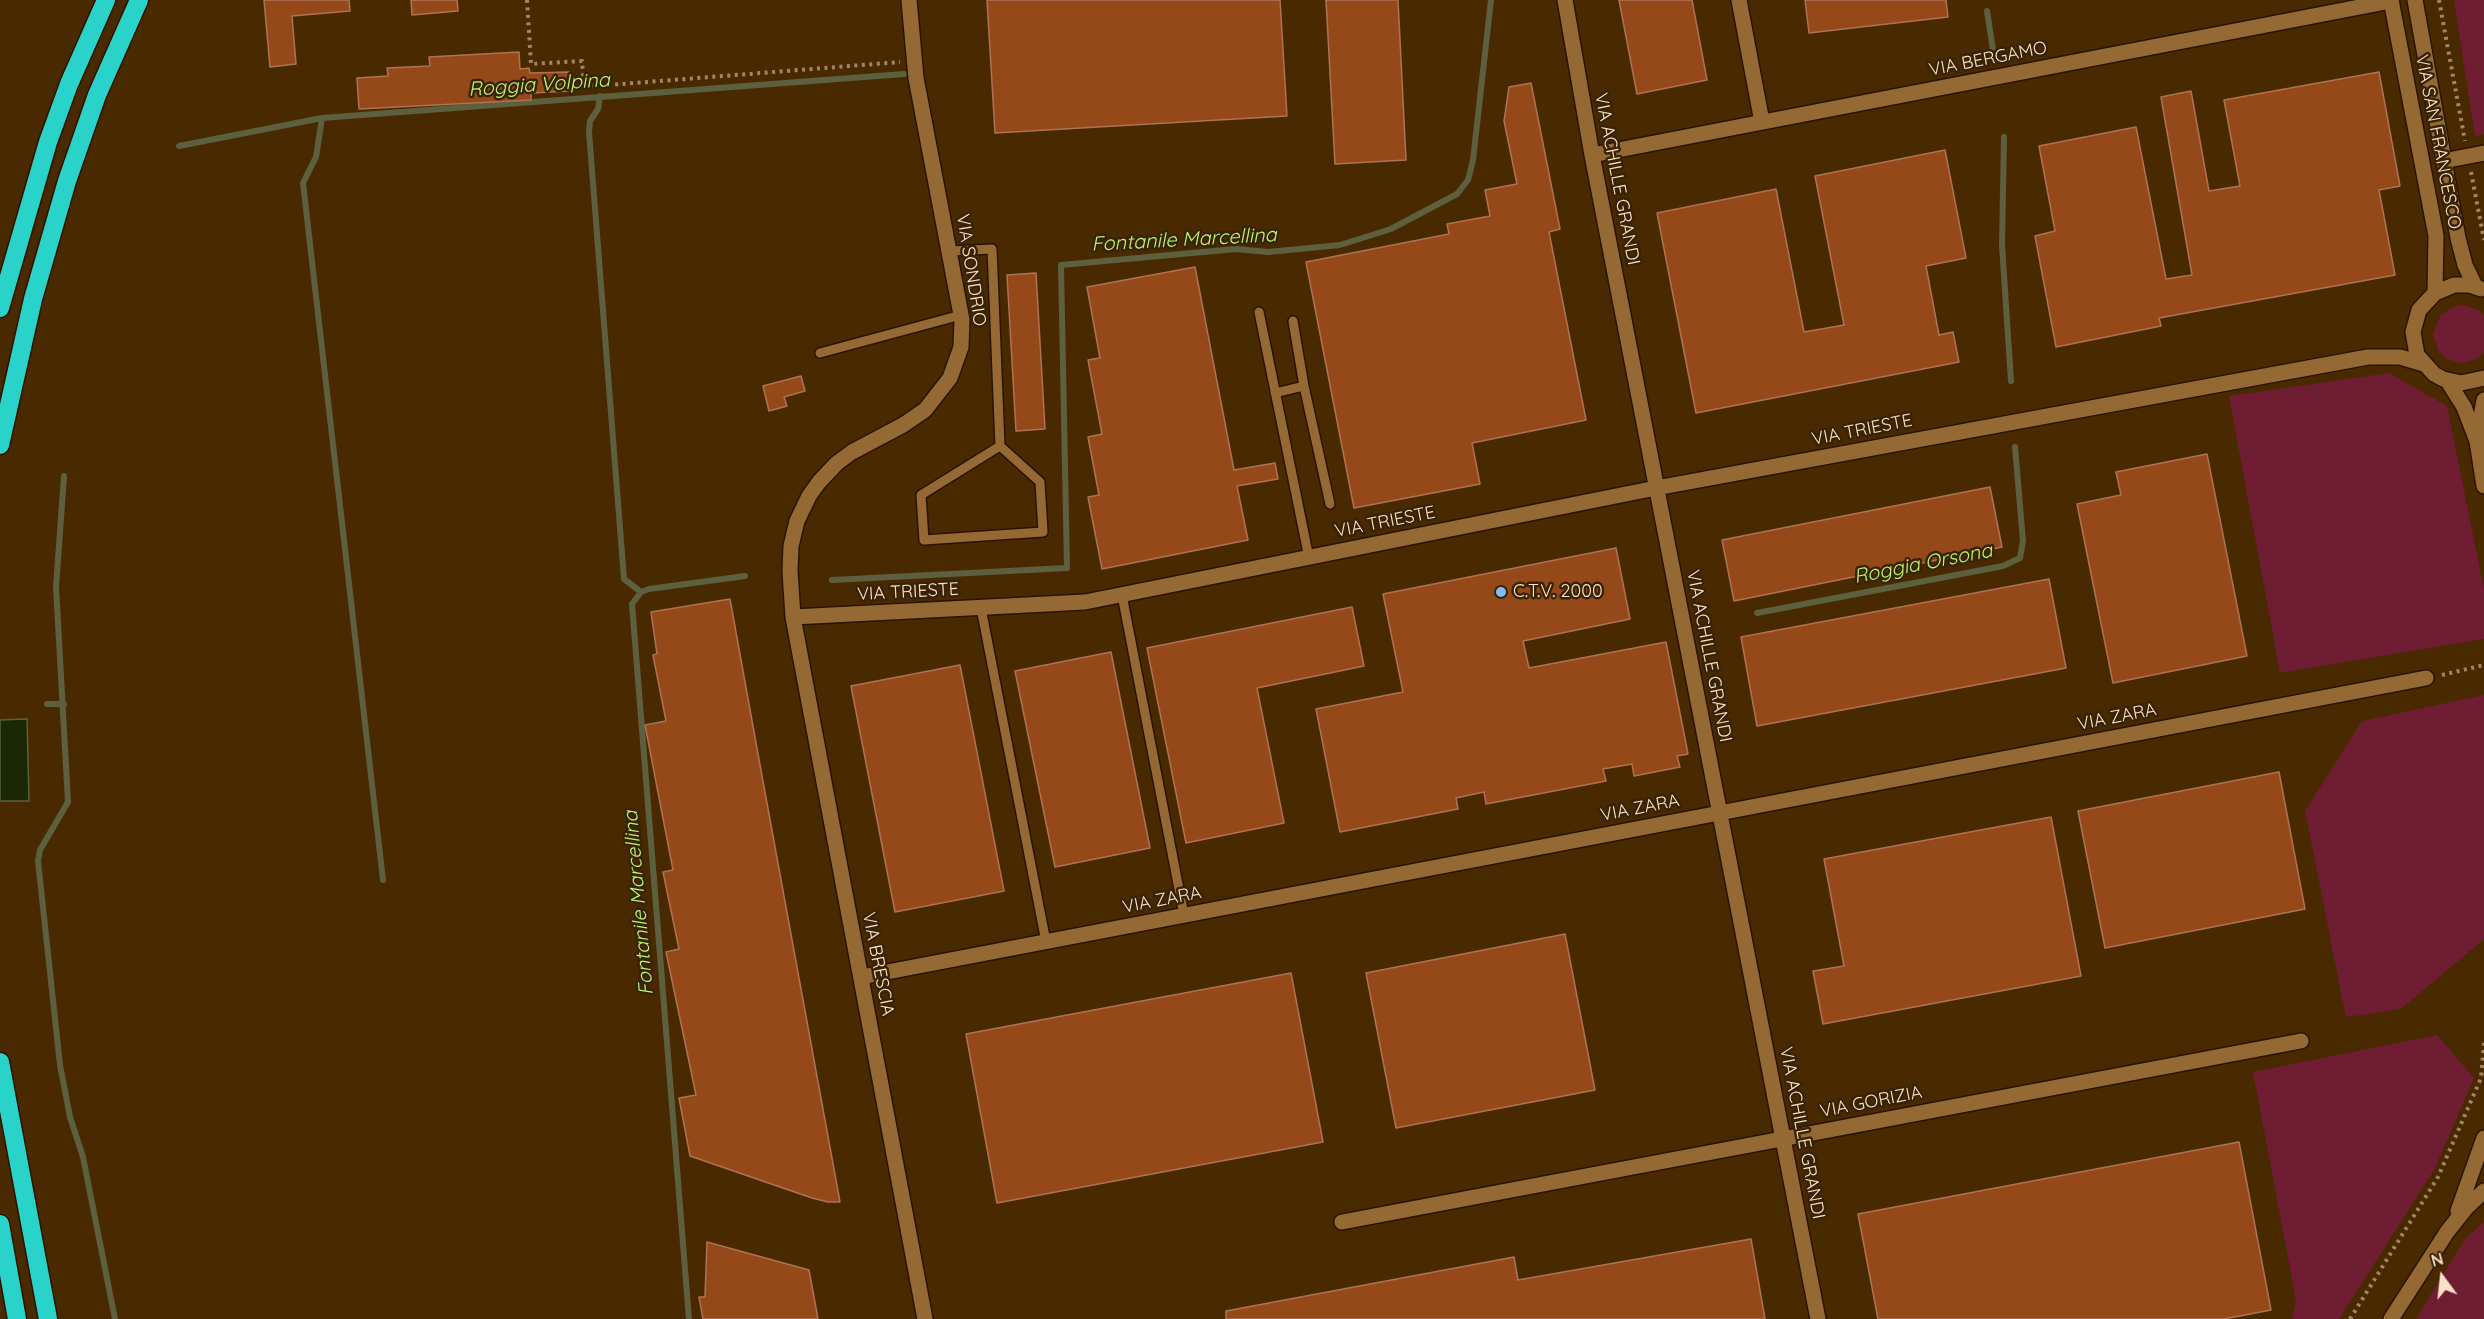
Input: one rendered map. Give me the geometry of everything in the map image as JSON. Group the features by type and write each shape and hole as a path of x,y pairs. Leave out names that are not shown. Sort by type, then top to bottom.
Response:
{"highway":[{"path":"0,308 48,142 69,84 106,0"},
{"path":"0,445 33,299 67,181 97,95 139,0"},
{"path":"0,1062 48,1319"},
{"path":"0,1224 17,1319"}],"street":[{"name":"VIA SONDRIO","path":"793,617 791,546 797,521 809,496 825,475 845,457 909,422 935,400 950,378 962,340 962,315 951,251 916,78 909,0"},
{"name":"VIA ACHILLE GRANDI","path":"1565,0 1592,155 1818,1319"},
{"path":"1739,0 1762,122"},
{"name":"VIA SAN FRANCESCO","path":"2415,0 2460,248 2479,288"},
{"name":"VIA BERGAMO","path":"1592,155 2391,1"},
{"name":"VIA SAN FRANCESCO","path":"2391,1 2436,236 2435,293"},
{"path":"2443,162 2484,153"},
{"path":"2479,288 2454,285 2435,293 2419,309 2414,326 2415,349 2424,364 2434,374 2447,380 2461,383 2484,378"},
{"name":"VIA TRIESTE","path":"793,617 1085,602 1656,488 2375,356 2400,357 2424,364"},
{"path":"2447,380 2459,398 2477,441 2484,486"},
{"path":"2477,441 2484,400"},
{"name":"VIA BRESCIA","path":"793,617 925,1319"},
{"name":"VIA ZARA","path":"861,977 2426,678"},
{"name":"VIA GORIZIA","path":"1342,1222 2301,1041"},
{"path":"2453,1225 2484,1138"},
{"path":"2391,1319 2453,1225 2484,1191"}],"lane":[{"path":"951,251 992,249 1000,447 1040,482 1043,532 924,540 921,495 1000,447"},
{"path":"1259,312 1309,558"},
{"path":"820,353 962,315"},
{"path":"1293,321 1304,386 1330,504"},
{"path":"1275,393 1304,386"},
{"path":"1122,595 1184,915"},
{"path":"981,608 1046,942"}],"path":[{"path":"527,0 531,64 582,62 584,87 914,61"},
{"path":"2439,0 2484,240"},
{"path":"2426,678 2484,665"},
{"path":"2350,1319 2438,1177 2481,1078 2484,1043"}],"shaded area":[{"path":"2454,0 2484,0 2484,134 2475,136"},
{"path":"2463,305 2479,310 2484,315 2484,352 2477,359 2461,363 2447,359 2439,352 2433,334 2440,316 2452,307"},
{"path":"2389,373 2447,406 2484,589 2484,639 2280,673 2229,396"},
{"path":"2484,695 2484,939 2401,1009 2346,1017 2305,811 2362,721"},
{"path":"27,719 29,801 0,801 0,720"},
{"path":"2437,1035 2474,1078 2434,1170 2339,1319 2292,1319 2296,1300 2253,1072"},
{"path":"2484,1222 2484,1319 2416,1319 2464,1240"}],"building":[{"path":"264,0 349,0 350,11 292,16 296,64 270,67"},
{"path":"411,0 457,0 458,11 412,15"},
{"path":"987,0 1280,0 1287,116 995,133"},
{"path":"1326,0 1398,0 1406,160 1335,164"},
{"path":"1619,0 1692,0 1707,80 1637,94"},
{"path":"1805,0 1946,0 1948,17 1809,33"},
{"path":"519,52 520,69 529,68 530,73 569,72 570,91 531,93 531,100 359,109 357,78 388,76 387,68 430,66 429,57"},
{"path":"2379,72 2400,186 2379,190 2395,275 2159,318 2161,326 2056,347 2035,236 2055,231 2039,146 2136,127 2166,279 2192,275 2161,97 2191,91 2209,191 2240,186 2224,100"},
{"path":"1531,83 1560,229 1549,232 1586,420 1472,443 1480,484 1354,508 1306,262 1449,234 1447,224 1490,216 1485,190 1517,184 1504,121 1509,87"},
{"path":"1945,150 1966,258 1926,266 1939,335 1953,332 1959,362 1696,413 1657,213 1776,189 1804,332 1844,325 1815,176"},
{"path":"1195,267 1234,470 1275,463 1278,479 1237,486 1248,540 1102,569 1088,497 1099,495 1088,437 1102,434 1088,360 1100,358 1087,287"},
{"path":"1036,273 1045,429 1016,431 1007,275"},
{"path":"801,376 805,391 784,397 787,406 769,411 763,386"},
{"path":"2207,454 2247,656 2113,683 2077,504 2121,495 2116,472"},
{"path":"1990,487 2002,547 1734,601 1722,540"},
{"path":"1616,548 1630,619 1523,641 1529,668 1666,642 1688,754 1677,756 1680,767 1634,776 1632,764 1603,769 1606,781 1486,804 1484,792 1456,798 1458,809 1340,832 1316,709 1403,692 1383,594"},
{"path":"2049,579 2066,668 1757,726 1741,637"},
{"path":"730,599 840,1202 812,1198 690,1156 679,1098 696,1095 666,952 679,949 663,872 673,870 645,725 666,721 653,655 657,654 651,612"},
{"path":"1352,607 1364,666 1257,688 1284,823 1186,843 1147,648"},
{"path":"1111,652 1150,848 1055,867 1015,671"},
{"path":"960,665 1004,891 895,912 851,686"},
{"path":"2279,772 2305,909 2105,948 2078,811"},
{"path":"2051,817 2081,976 1823,1024 1813,971 1844,966 1824,859"},
{"path":"1565,934 1595,1090 1396,1128 1366,973"},
{"path":"1291,973 1323,1142 997,1203 966,1034"},
{"path":"2239,1142 2271,1310 2224,1319 1878,1319 1858,1214"},
{"path":"1751,1239 1765,1319 1226,1319 1226,1311 1514,1257 1518,1280"},
{"path":"707,1242 809,1270 818,1319 703,1319 699,1297 705,1297"}],"waterway":[{"name":"Fontanile Marcellina","path":"832,580 1067,568 1061,265 1236,249 1268,252 1340,245 1391,229 1457,194 1468,180 1473,160 1491,0"},
{"name":"Roggia Orsona","path":"1987,11 1993,50"},
{"name":"Roggia Volpina","path":"179,146 322,118 904,74"},
{"path":"600,96 598,109 590,121 589,132 624,579 641,592"},
{"path":"322,118 316,157 303,183 383,880"},
{"name":"Roggia Orsona","path":"2004,137 2002,245 2011,381"},
{"name":"Roggia Orsona","path":"1757,613 2003,566 2020,558 2023,541 2015,447"},
{"path":"64,476 56,587 68,802 40,850 38,861 60,1065 70,1117 83,1157 115,1319"},
{"name":"Fontanile Marcellina","path":"689,1319 632,604 641,592 649,589 745,576"},
{"path":"47,704 64,704"}],"place":[{"name":"C.T.V. 2000","path":"1501,592"}]}
